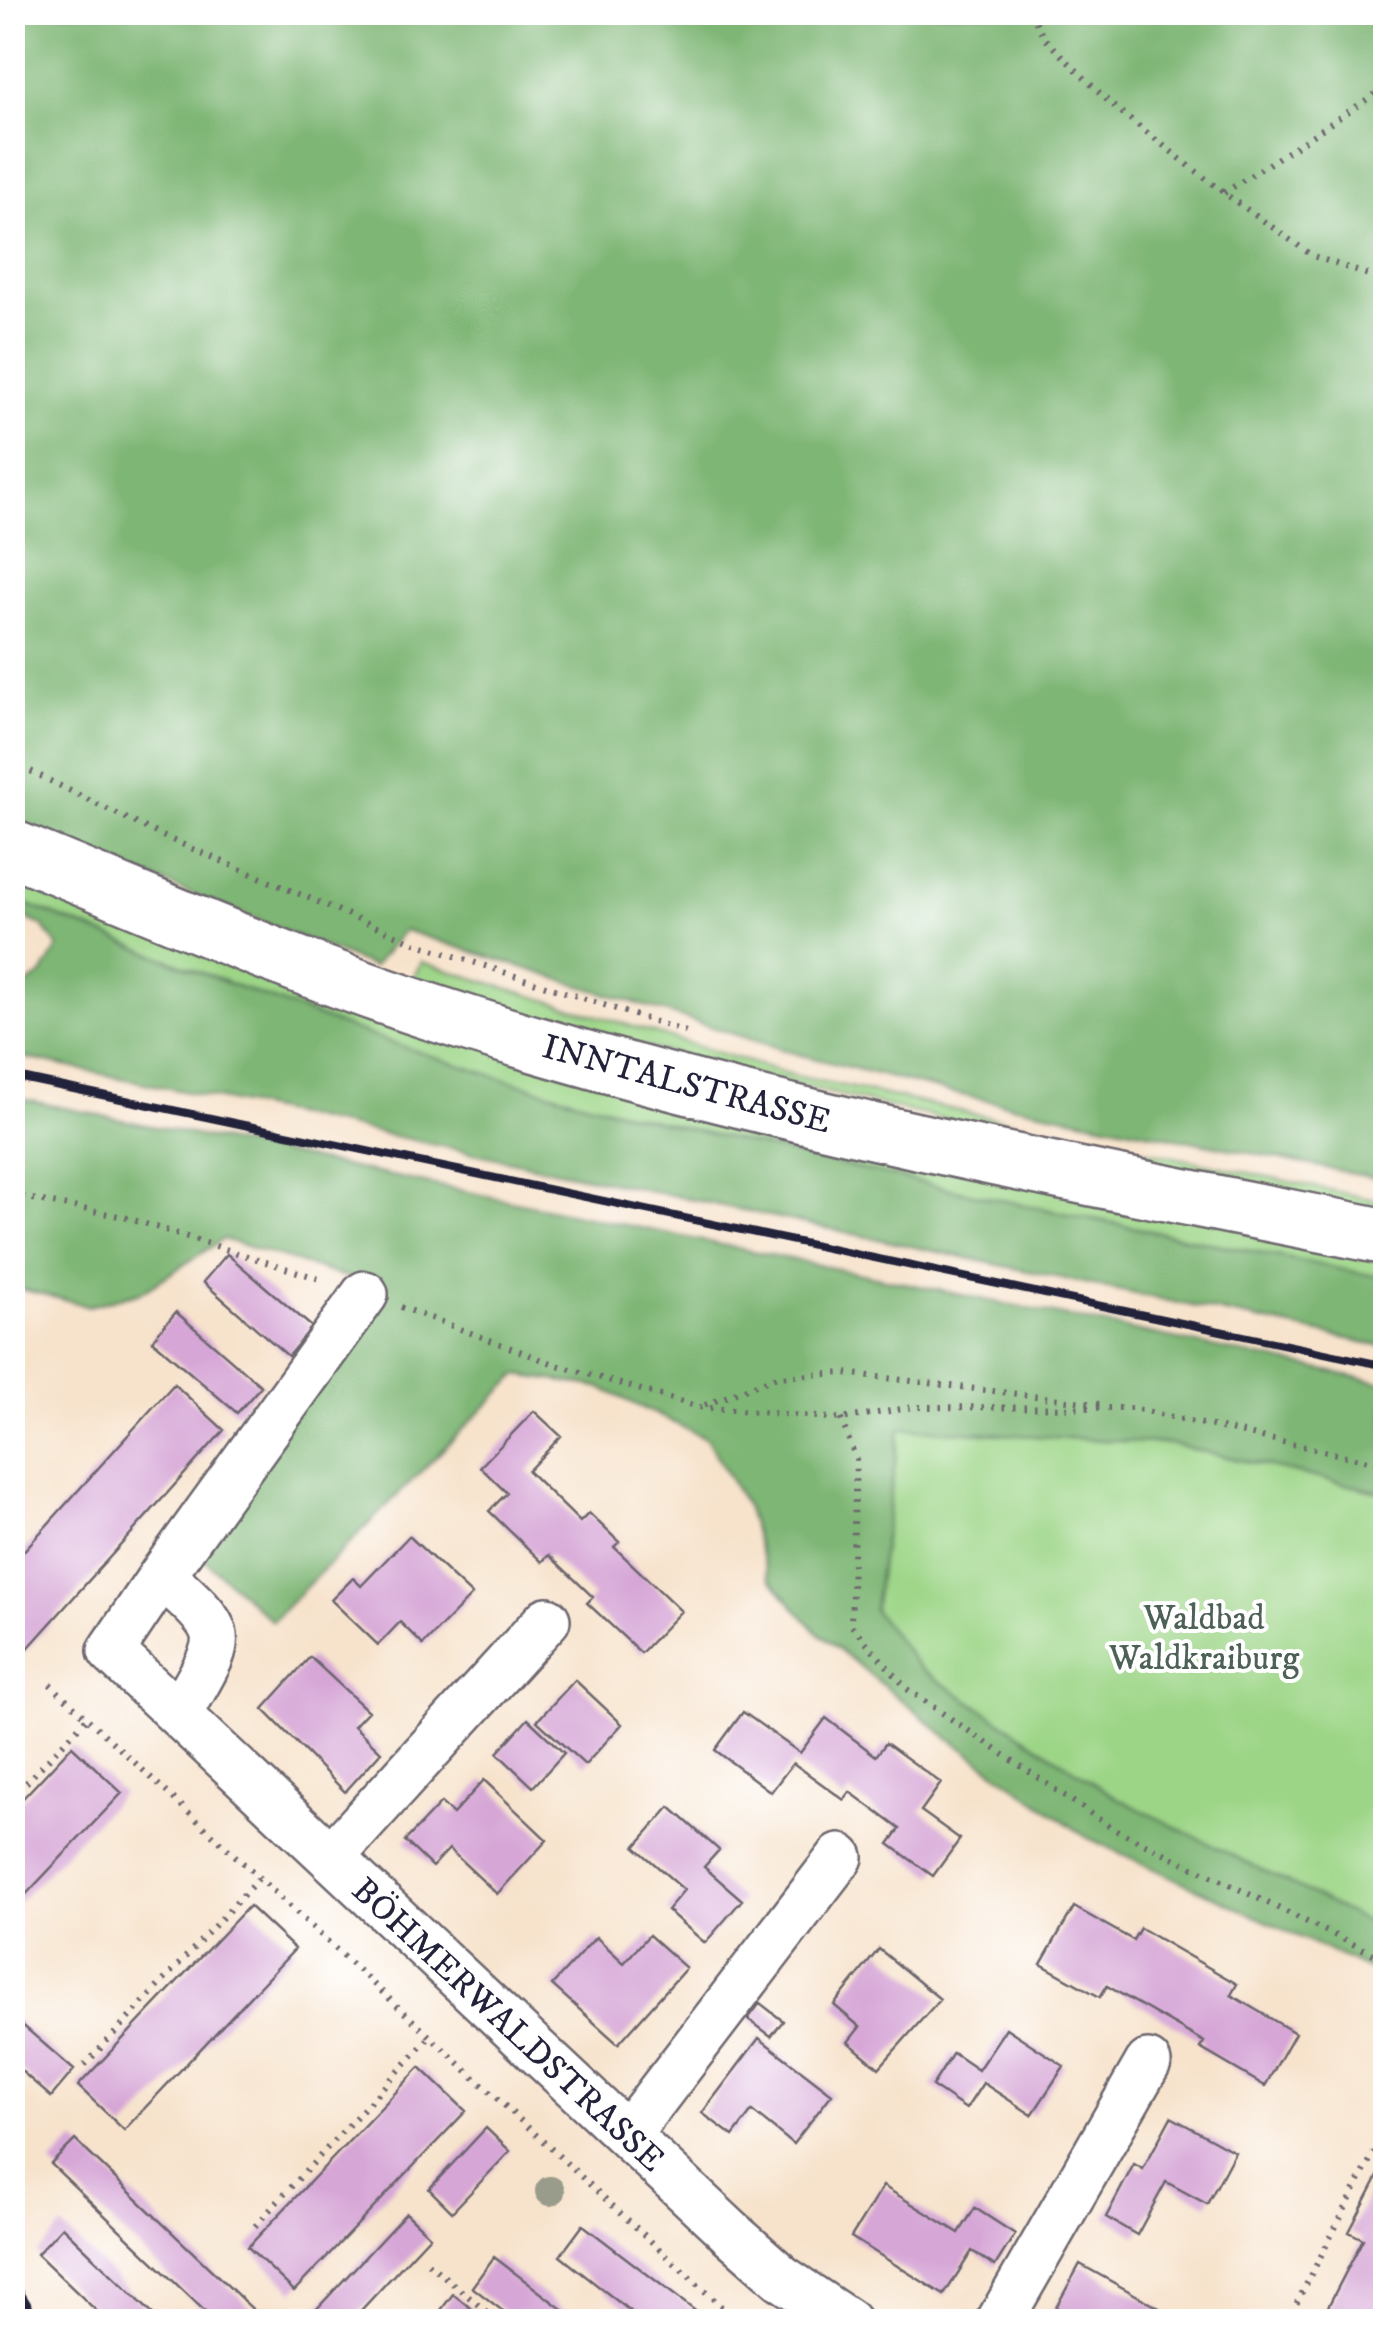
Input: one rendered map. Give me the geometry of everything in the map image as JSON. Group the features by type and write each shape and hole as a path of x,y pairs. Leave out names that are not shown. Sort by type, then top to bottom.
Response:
{"main road":[{"name":"INNTALSTRASSE","path":"12,848 351,984 569,1053 936,1146 1386,1237"}],"street":[{"path":"180,1715 217,1647 211,1620 162,1575 365,1294"},
{"name":"BÖHMERWALDSTRASSE","path":"162,1575 112,1651 782,2278 848,2322"},
{"path":"331,1857 546,1620"},
{"path":"627,2135 840,1857"},
{"path":"999,2322 1148,2063"}],"path":[{"path":"1031,12 1043,38 1112,105 1224,193 1313,256 1386,281"},
{"path":"1224,193 1386,87"},
{"path":"12,762 160,835 415,943 701,1036"},
{"path":"12,1195 124,1217 365,1294 556,1365 699,1407 841,1419 914,1408 1132,1408"},
{"path":"699,1407 777,1378 845,1374 1132,1408 1386,1465"},
{"path":"841,1419 856,1459 851,1625 908,1689 1112,1828 1386,1960"},
{"path":"50,1684 738,2322"},
{"path":"12,1798 87,1718"},
{"path":"84,2065 258,1878"},
{"path":"255,2226 430,2038"},
{"path":"1287,2322 1386,2129"},
{"path":"428,2263 499,2322"}],"green space":[{"path":"13,13 1385,13 1385,1180 952,1093 797,1054 404,930 373,967 13,822"},
{"path":"12,874 1385,1261 1385,1278 891,1176 694,1130 522,1084 302,1011 13,899"},
{"path":"13,899 374,1037 596,1105 891,1176 1385,1278 1385,1347 13,1055 13,993 42,975 58,947 43,926 13,912"},
{"path":"421,962 792,1075 1385,1202 1385,1213 896,1108 653,1049 412,981"},
{"path":"12,1097 1385,1383 1385,1493 1170,1444 900,1428 874,1610 921,1669 1119,1799 1385,1931 1385,1977 1086,1837 942,1733 815,1630 769,1578 746,1506 706,1438 599,1387 517,1375 272,1621 193,1549 358,1281 223,1239 142,1292 89,1306 13,1287"},
{"name":"Waldbad Waldkraiburg","path":"900,1428 1170,1444 1385,1493 1385,1931 1119,1799 921,1669 874,1611"}],"building":[{"path":"227,1254 312,1327 288,1356 203,1282"},
{"path":"176,1312 261,1386 237,1413 152,1340"},
{"path":"174,1384 224,1430 12,1666 12,1564"},
{"path":"534,1411 561,1436 528,1471 580,1522 589,1513 619,1542 614,1547 681,1611 641,1653 587,1603 593,1597 549,1555 542,1562 489,1511 507,1493 480,1467"},
{"path":"409,1536 472,1595 423,1645 400,1622 378,1645 331,1600 353,1578 361,1586"},
{"path":"310,1657 368,1711 354,1726 381,1752 345,1792 263,1709"},
{"path":"575,1680 622,1724 585,1765 537,1721"},
{"path":"743,1712 800,1753 826,1718 876,1756 886,1743 941,1783 921,1811 960,1839 933,1876 889,1844 900,1829 850,1792 844,1800 793,1763 771,1792 715,1750"},
{"path":"528,1719 564,1753 533,1787 497,1753"},
{"path":"72,1746 122,1793 12,1909 12,1810"},
{"path":"484,1780 547,1840 497,1894 449,1849 432,1867 405,1841 441,1803 453,1814"},
{"path":"670,1807 719,1850 704,1867 742,1900 705,1943 667,1910 684,1890 635,1847"},
{"path":"249,1906 295,1949 124,2130 78,2086"},
{"path":"1074,1907 1133,1940 1140,1928 1237,1984 1231,1995 1295,2033 1265,2086 1200,2048 1204,2042 1107,1986 1100,1997 1041,1964"},
{"path":"649,1935 686,1968 618,2044 552,1985 596,1937 624,1963"},
{"path":"879,1949 940,1999 879,2068 848,2042 860,2027 834,2005"},
{"path":"760,2003 783,2021 771,2036 748,2019"},
{"path":"12,2016 74,2070 51,2097 12,2063"},
{"path":"1006,2028 1064,2066 1032,2115 983,2083 966,2109 932,2086 953,2053 978,2070"},
{"path":"759,2038 832,2094 793,2144 752,2111 733,2136 702,2113"},
{"path":"420,2067 466,2111 294,2291 248,2247"},
{"path":"1171,2117 1235,2152 1207,2204 1166,2182 1137,2235 1106,2217 1134,2164 1143,2169"},
{"path":"486,2128 510,2151 452,2212 429,2189"},
{"path":"75,2140 266,2322 216,2322 51,2164"},
{"path":"1386,2161 1386,2322 1320,2322 1363,2239 1349,2232"},
{"path":"883,2186 959,2233 975,2208 1015,2234 995,2266 972,2251 944,2295 851,2237"},
{"path":"406,2213 430,2236 350,2322 325,2322 314,2312"},
{"path":"583,2225 702,2316 698,2322 644,2322 560,2256"},
{"path":"62,2227 161,2322 108,2322 37,2254"},
{"path":"494,2257 579,2322 517,2322 472,2287"},
{"path":"1080,2264 1161,2309 1154,2322 1048,2322"},
{"path":"453,2294 488,2322 432,2322"}],"railway":[{"path":"12,1076 1386,1366"},
{"path":"12,2279 38,2322"}]}
